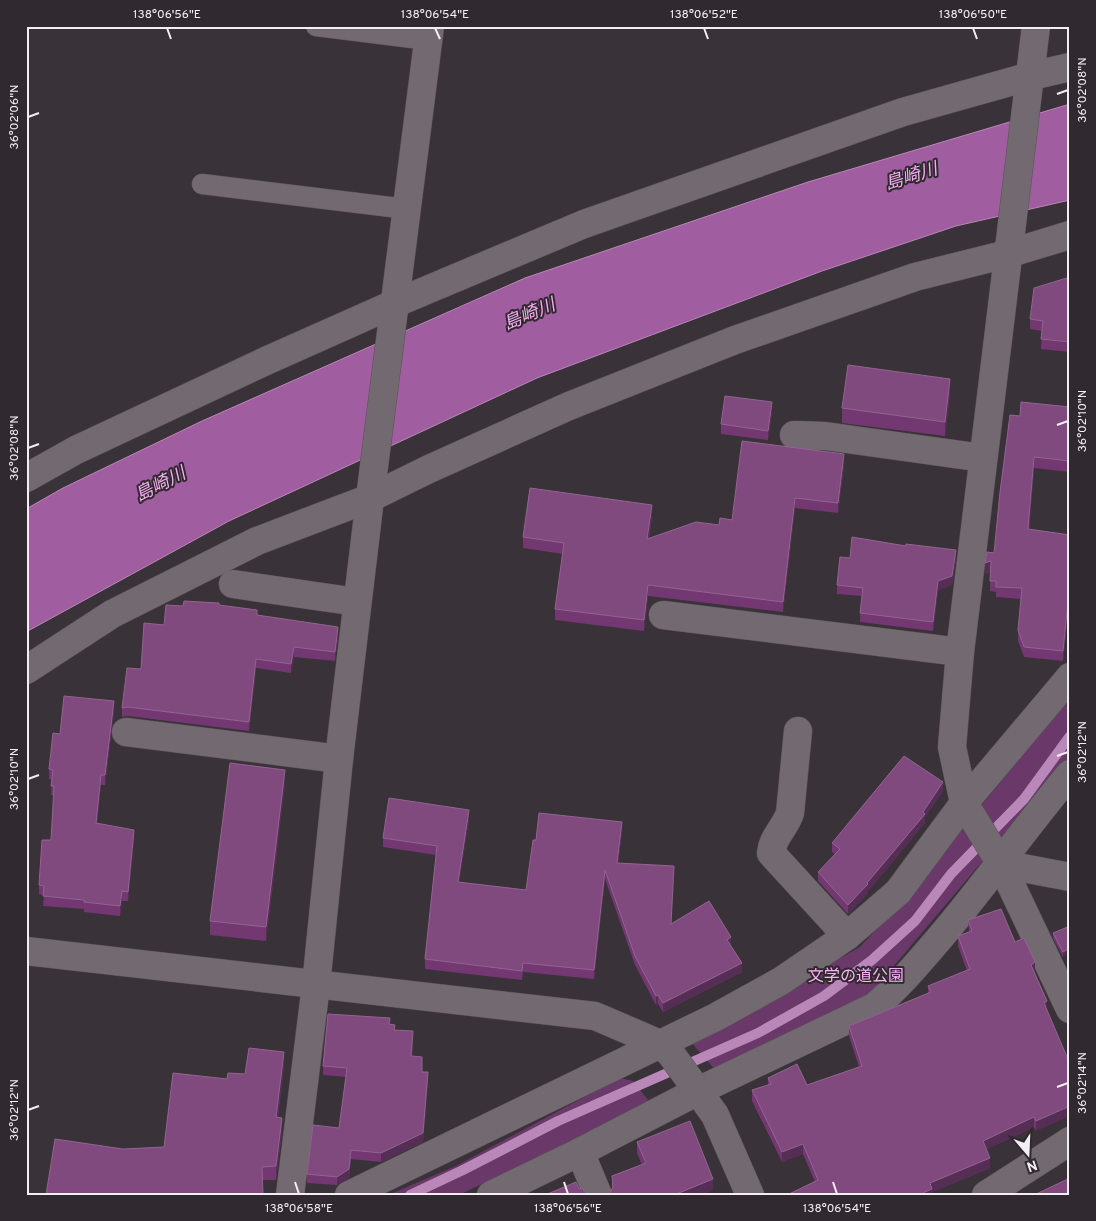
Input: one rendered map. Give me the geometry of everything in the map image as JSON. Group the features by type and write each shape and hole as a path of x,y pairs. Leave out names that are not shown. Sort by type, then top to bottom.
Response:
{"street":[{"path":"1036,26 960,652 952,747 968,808 999,861 1070,1009"},
{"path":"290,1195 316,985 339,759 429,33"},
{"path":"26,478 76,450 127,426 394,312 584,224 903,112 1030,82 1070,67"},
{"path":"26,670 112,614 248,545 372,488 429,468 569,406 735,340 1009,244 1070,234"},
{"path":"794,435 824,436 984,458"},
{"path":"233,584 358,602"},
{"path":"663,615 960,652"},
{"path":"349,1195 666,1049 716,1017 781,980 847,936 898,892 968,808 1070,677"},
{"path":"798,731 790,813 772,844 771,853 847,936"},
{"path":"126,732 339,759"},
{"path":"491,1195 580,1152 696,1087 874,1007 895,989 959,917 999,861 1070,774"},
{"path":"999,861 1070,877"},
{"path":"26,951 595,1016 666,1049 715,1115 750,1195"},
{"path":"986,1195 1070,1141"},
{"path":"580,1152 598,1195"}],"lane":[{"path":"316,26 429,33"},
{"path":"202,184 408,209"}],"green space":[{"name":"文学の道公園","path":"1070,697 1070,758 870,994 717,1072 691,1042 860,947 914,888"},
{"path":"620,1078 633,1081 648,1100 643,1107 459,1195 388,1195 456,1166"}],"water":[{"name":"島崎川","path":"1070,104 1070,200 956,226 822,271 537,378 229,521 26,632 26,509 63,488 202,421 525,278 808,182"}],"building":[{"path":"1070,277 1068,287 1070,287 1070,342 1041,339 1043,321 1030,319 1034,288"},
{"path":"848,365 950,379 945,422 842,408"},
{"path":"725,396 772,402 768,431 721,424"},
{"path":"1021,402 1070,407 1070,461 1034,457 1028,529 1070,535 1070,603 1068,602 1063,651 1024,647 1018,630 1022,588 996,587 996,581 990,581 991,561 985,563 987,552 994,553 1010,415 1020,416"},
{"path":"742,441 844,454 838,503 795,498 783,602 648,585 644,620 555,609 564,543 523,537 530,488 652,505 647,539 696,522 719,525 720,518 732,520"},
{"path":"852,537 906,546 906,544 956,550 952,576 938,581 933,622 860,613 863,588 837,585 840,557 850,558"},
{"path":"184,601 219,603 219,605 257,610 257,615 338,627 335,652 294,647 291,664 256,659 249,722 128,707 122,708 127,668 141,669 144,623 164,625 166,605 183,606"},
{"path":"64,696 114,701 105,775 101,775 96,823 134,830 128,892 122,891 120,906 43,896 44,886 39,885 42,840 51,840 54,786 51,786 53,770 49,769 53,733 60,734"},
{"path":"904,756 943,782 923,812 925,814 868,884 848,905 818,872 840,849 832,843"},
{"path":"230,763 285,770 266,927 210,921"},
{"path":"389,798 469,810 458,882 526,890 533,840 536,840 539,813 622,822 617,863 674,866 671,924 709,901 731,937 727,940 742,963 663,1003 658,995 656,996 635,956 605,870 594,970 523,963 522,971 425,959 437,846 383,838"},
{"path":"1001,909 1015,942 1024,938 1035,962 1031,965 1047,1001 1044,1003 1070,1064 1070,1088 1068,1088 1070,1092 1070,1106 1036,1121 1034,1117 983,1141 990,1158 930,1183 932,1189 918,1195 787,1195 818,1180 803,1144 782,1152 752,1090 771,1084 768,1078 797,1064 807,1085 862,1066 849,1026 931,992 928,986 970,969 958,936 972,931 968,920"},
{"path":"1070,926 1070,948 1063,952 1053,933"},
{"path":"328,1014 390,1018 389,1024 395,1025 394,1030 413,1031 411,1056 422,1057 422,1072 428,1072 423,1133 381,1153 351,1150 349,1169 337,1177 307,1174 313,1125 339,1128 347,1068 323,1066"},
{"path":"249,1048 284,1052 276,1117 282,1118 276,1166 262,1167 263,1195 46,1195 55,1139 123,1149 164,1147 173,1073 227,1079 228,1073 245,1074"},
{"path":"690,1121 713,1179 674,1195 609,1195 613,1187 612,1176 646,1163 637,1142"},
{"path":"1070,1178 1070,1195 1034,1195"},
{"path":"576,1182 579,1189 582,1188 588,1195 545,1195"}],"waterway":[{"path":"410,1195 558,1121 758,1033 824,996 872,960 915,921 951,874 1024,799 1070,736"}]}
